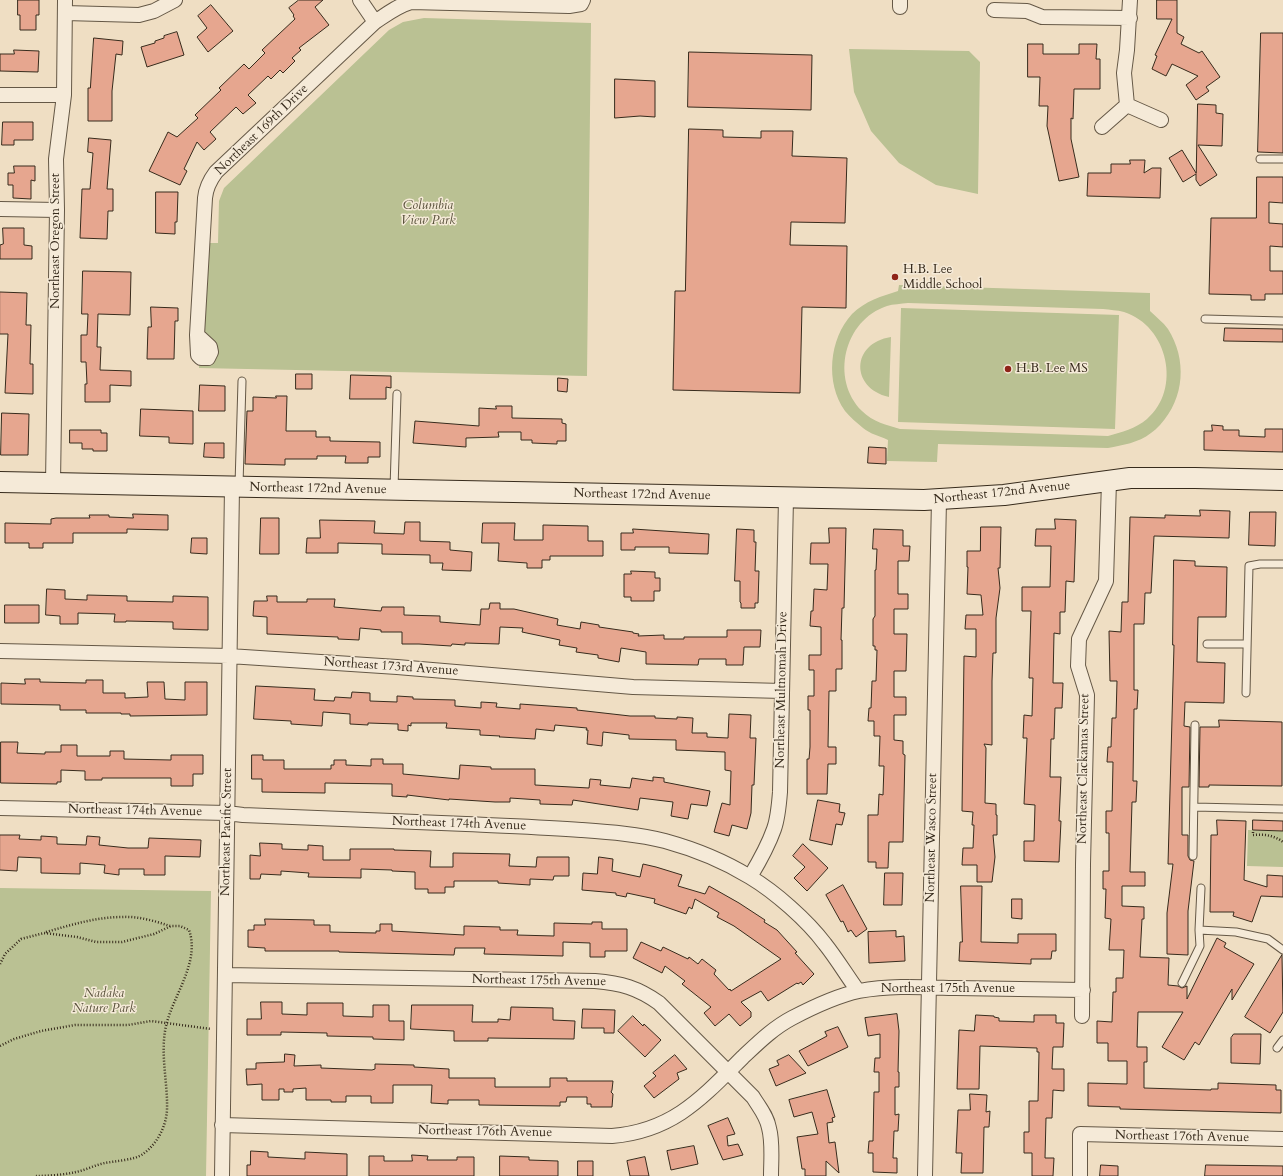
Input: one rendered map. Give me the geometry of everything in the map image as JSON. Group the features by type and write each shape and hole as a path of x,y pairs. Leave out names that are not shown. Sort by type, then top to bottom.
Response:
{"street":[{"path":"65,7 139,15 154,11 175,0"},
{"path":"360,0 375,22"},
{"path":"1127,105 1124,73 1130,18 1130,0"},
{"name":"Northeast 169th Drive","path":"197,335 205,198 206,189 210,180 216,172 375,22 402,4 411,2 569,6 582,2"},
{"name":"Northeast Oregon Street","path":"53,483 57,210 56,159 64,95 65,7"},
{"path":"994,10 1027,12 1042,17 1130,18"},
{"path":"0,95 64,95"},
{"path":"1127,105 1161,120"},
{"path":"1102,127 1127,105"},
{"path":"0,209 57,210"},
{"name":"Northeast 172nd Avenue","path":"0,482 939,500 1004,495 1130,478 1283,480"},
{"name":"Northeast Clackamas Street","path":"1082,1016 1083,864 1087,695 1078,666 1078,639 1106,581 1109,481"},
{"name":"Northeast Pacific Street","path":"222,1176 229,656 235,487"},
{"name":"Northeast Multnomah Drive","path":"750,877 764,853 774,829 778,812 780,792 786,498"},
{"name":"Northeast Wasco Street","path":"925,1176 939,500"},
{"name":"Northeast 173rd Avenue","path":"0,651 229,656 397,667 633,687 782,691"},
{"name":"Northeast 174th Avenue","path":"0,808 227,813 554,828 610,832 665,841 689,848 720,861 750,877 790,908 813,929 826,944 858,991"},
{"name":"Northeast 175th Avenue","path":"225,976 595,981 613,983 627,986 646,994 659,1003 728,1072 760,1040 792,1018 838,997 858,991 892,987 1083,990"},
{"path":"728,1072 753,1097 763,1111 769,1128 771,1176"},
{"name":"Northeast 176th Avenue","path":"222,1126 612,1136 628,1134 659,1126 674,1118 691,1106 728,1072"},
{"name":"Northeast 176th Avenue","path":"1080,1176 1080,1134 1283,1139"}],"lane":[{"path":"1260,159 1283,159"},
{"path":"1205,319 1283,321"},
{"path":"235,487 242,381"},
{"path":"394,490 398,394"},
{"path":"1246,693 1249,566 1260,564 1283,564"},
{"path":"1207,644 1246,644"},
{"path":"1193,856 1195,725"},
{"path":"1194,807 1283,809"},
{"path":"1182,983 1200,946 1199,930 1201,888"},
{"path":"1199,930 1236,932 1268,939 1283,950"},
{"path":"1277,1048 1283,1040"}],"path":[{"path":"1252,832 1253,835 1276,837 1283,842"},
{"path":"0,964 5,954 21,939 84,922 122,917 151,920 171,926 180,926 189,930 192,938 192,955 167,1023 164,1049 167,1110 164,1129 153,1145 142,1155 104,1163 75,1172 34,1176"},
{"path":"44,933 77,937 96,942 122,942 154,934 171,926"},
{"path":"0,1046 14,1039 41,1031 75,1025 128,1025 150,1021 224,1031"}],"green space":[{"name":"Columbia View Park","path":"424,18 591,23 587,376 199,368 202,243 218,243 219,201 224,188 389,30 403,22"},
{"path":"849,49 969,51 980,62 978,194 936,185 899,163 871,131 854,92"},
{"path":"899,285 1150,293 1150,311 1168,329 1178,353 1180,365 1179,391 1168,414 1160,425 1146,436 1136,441 1119,446 1108,448 938,444 937,462 887,461 888,440 863,428 845,411 834,388 832,361 838,336 844,324 852,314 868,302 898,291","holes":["908,303 1103,309 1124,312 1139,319 1151,330 1160,344 1165,360 1167,376 1164,392 1158,406 1147,419 1133,428 1108,436 900,429 880,423 866,415 852,398 846,383 846,352 852,337 860,324 872,313 887,306"]},
{"name":"H.B. Lee MS","path":"901,308 1119,315 1115,429 898,422"},
{"path":"891,337 889,397 876,392 867,385 862,376 860,366 863,356 868,348 878,341"},
{"path":"1248,830 1283,831 1283,867 1247,866"},
{"name":"Nadaka Nature Park","path":"0,888 211,891 206,1176 0,1176"}],"building":[{"path":"18,0 39,0 39,15 36,15 36,30 20,30"},
{"path":"299,0 323,0 315,7 329,25 299,48 301,50 292,58 295,61 283,73 280,70 271,79 268,76 248,95 256,103 243,114 236,107 210,132 216,139 204,150 197,142 184,169 187,171 180,185 149,171 168,132 177,137 198,118 195,115 221,90 219,88 244,64 249,69 265,53 262,50 295,19 289,8"},
{"path":"1157,0 1177,0 1177,33 1184,37 1181,44 1199,53 1202,51 1220,77 1206,87 1209,91 1196,100 1186,85 1198,76 1172,64 1166,76 1152,69 1157,56 1155,55 1172,19 1157,19"},
{"path":"211,5 233,31 208,52 197,37 207,28 198,16"},
{"path":"177,32 184,55 147,67 141,47 155,43 155,41 164,38 164,36"},
{"path":"1261,33 1283,33 1283,153 1258,152"},
{"path":"94,38 123,41 122,55 116,54 112,91 112,121 88,121 88,88 90,88"},
{"path":"1028,44 1043,44 1043,54 1079,54 1079,44 1097,44 1096,59 1100,59 1100,89 1074,89 1073,119 1071,118 1071,139 1079,177 1059,181 1047,126 1048,106 1039,106 1040,77 1028,77"},
{"path":"14,50 39,51 38,72 0,71 0,54 14,54"},
{"path":"689,52 812,55 811,110 688,107"},
{"path":"615,79 655,81 655,117 640,116 615,118"},
{"path":"1198,104 1216,105 1216,113 1223,114 1222,146 1198,145 1217,175 1200,186 1196,180 1196,174 1183,182 1169,158 1182,150 1196,173"},
{"path":"3,122 33,122 33,140 14,140 14,145 2,145"},
{"path":"689,129 723,130 723,137 761,138 761,131 793,131 792,156 847,158 845,223 791,222 790,245 847,246 846,308 802,307 800,393 673,390 675,291 685,291"},
{"path":"89,138 111,140 107,189 113,189 113,211 108,211 107,239 80,238 82,189 90,189 93,153 88,152"},
{"path":"1130,160 1145,160 1144,173 1152,168 1161,168 1160,198 1087,196 1088,173 1111,173 1111,164 1130,164"},
{"path":"14,166 35,166 35,181 31,180 31,199 13,198 13,185 8,185 8,173 14,173"},
{"path":"1257,177 1283,177 1283,203 1269,202 1269,223 1283,224 1283,247 1270,246 1270,271 1283,271 1283,294 1265,294 1265,300 1251,300 1251,295 1209,294 1211,218 1256,218"},
{"path":"156,192 178,192 175,234 156,233"},
{"path":"3,228 24,228 24,245 32,246 32,259 0,259 0,245 3,244"},
{"path":"83,271 131,272 130,315 98,314 97,347 101,347 100,370 131,371 131,386 110,385 110,402 85,402 85,384 87,384 86,362 81,362 81,335 87,335 88,314 82,314"},
{"path":"0,292 27,293 26,325 31,325 30,364 33,364 33,394 5,393 8,334 0,334"},
{"path":"151,307 178,308 178,321 175,321 174,359 147,359 148,327 151,327"},
{"path":"1225,328 1283,329 1283,342 1224,341"},
{"path":"296,374 312,374 312,389 296,389"},
{"path":"351,375 391,376 391,388 386,387 386,399 350,399"},
{"path":"558,378 568,379 567,392 558,391"},
{"path":"200,385 225,386 225,411 199,411"},
{"path":"276,396 287,396 286,431 316,431 316,437 330,437 330,441 380,442 380,457 368,457 368,463 345,463 346,456 317,456 317,459 285,459 285,465 245,464 247,411 253,411 253,397 276,398"},
{"path":"496,406 512,406 512,418 562,419 562,423 566,424 566,441 557,441 557,444 532,443 532,440 521,440 521,432 498,432 499,437 466,438 466,447 413,443 415,421 479,426 479,408 496,409"},
{"path":"141,409 193,411 193,444 169,443 169,437 140,436"},
{"path":"2,413 29,414 28,455 1,455"},
{"path":"1212,425 1223,426 1223,430 1239,430 1239,436 1265,437 1265,429 1283,429 1283,452 1204,450 1204,431 1212,431"},
{"path":"70,430 101,430 101,433 107,433 107,451 82,449 82,443 70,443"},
{"path":"205,443 224,443 224,458 204,457"},
{"path":"869,447 886,448 886,464 868,463"},
{"path":"1200,510 1230,511 1229,538 1154,536 1151,593 1145,593 1144,624 1134,624 1134,690 1138,690 1137,709 1134,709 1133,781 1137,781 1136,802 1132,802 1130,872 1145,872 1145,886 1122,886 1122,906 1144,907 1140,957 1169,958 1168,985 1182,988 1187,986 1187,999 1217,938 1226,943 1224,947 1254,964 1232,1000 1232,989 1199,1045 1195,1042 1184,1060 1162,1047 1183,1012 1138,1012 1137,1047 1147,1047 1147,1062 1144,1062 1144,1088 1211,1090 1218,1089 1218,1083 1276,1085 1276,1090 1281,1090 1281,1113 1120,1109 1120,1107 1088,1106 1088,1083 1127,1084 1127,1061 1108,1061 1108,1043 1097,1043 1097,1021 1112,1022 1113,992 1116,992 1116,978 1123,978 1124,950 1109,950 1111,919 1105,918 1106,889 1103,889 1103,871 1109,871 1109,833 1106,833 1106,811 1112,811 1113,762 1107,762 1108,747 1111,747 1112,718 1116,718 1117,681 1110,681 1109,631 1121,632 1122,602 1128,602 1130,517 1165,518 1165,515 1200,516"},
{"path":"1250,512 1276,512 1275,546 1249,545"},
{"path":"133,514 168,515 168,530 127,529 127,533 73,533 73,543 43,543 43,548 29,548 29,543 5,543 5,523 51,524 51,519 56,518 90,518 89,515 109,515 109,517 133,518"},
{"path":"261,518 279,518 279,554 260,554"},
{"path":"1055,519 1076,520 1074,582 1066,581 1065,612 1060,612 1060,634 1054,633 1053,683 1063,683 1062,708 1055,708 1054,739 1051,739 1050,777 1061,777 1059,862 1024,861 1024,841 1034,841 1035,805 1024,804 1027,738 1023,738 1024,715 1032,716 1033,678 1029,678 1031,611 1022,611 1022,587 1050,587 1051,546 1035,546 1036,529 1055,529"},
{"path":"320,520 375,521 374,533 404,534 405,522 420,522 420,541 450,542 450,550 472,552 471,571 442,570 443,563 430,563 430,555 382,554 382,544 338,543 338,553 306,553 307,538 320,538"},
{"path":"483,523 515,523 514,540 543,540 543,525 588,526 588,541 603,541 603,556 550,556 550,560 542,560 542,568 527,568 527,563 498,561 499,543 482,543"},
{"path":"981,527 1001,527 1000,568 998,568 1000,588 996,618 996,653 993,653 992,745 984,744 986,748 985,803 996,804 997,815 997,835 993,835 995,857 992,882 977,882 977,865 962,865 963,848 973,848 974,825 972,825 973,812 962,811 964,656 976,657 976,629 965,629 966,615 983,615 981,595 967,594 967,551 980,551"},
{"path":"829,528 846,528 844,608 842,608 841,640 842,669 836,669 836,691 829,691 828,747 836,747 836,764 828,764 827,794 807,794 807,759 809,759 810,747 810,710 808,710 808,696 814,696 814,670 809,670 809,655 821,655 821,627 810,626 811,611 813,611 814,589 827,590 828,564 810,564 811,543 829,543"},
{"path":"633,529 709,534 708,554 669,553 669,547 635,547 635,550 621,550 621,533 633,533"},
{"path":"737,529 754,530 754,542 756,542 755,571 759,571 758,603 755,603 755,608 741,608 740,581 735,581"},
{"path":"874,529 903,530 903,546 910,546 909,561 898,561 898,594 908,594 908,609 894,609 894,634 907,634 906,671 894,671 894,697 906,697 906,715 894,715 894,740 903,741 903,754 905,755 903,842 889,842 888,868 876,868 876,862 868,862 868,815 878,815 879,794 883,795 884,766 879,766 880,736 874,736 874,721 868,721 869,708 871,708 872,681 876,681 877,650 875,650 875,646 873,646 877,549 873,549"},
{"path":"192,538 207,538 207,554 191,553"},
{"path":"1174,560 1195,561 1195,566 1227,567 1226,617 1198,617 1197,662 1225,663 1224,703 1185,702 1184,726 1190,727 1189,787 1182,787 1182,835 1188,835 1188,856 1190,860 1194,861 1188,911 1188,955 1167,954 1167,913 1173,864 1168,864 1174,645"},
{"path":"631,571 655,572 655,578 660,578 660,591 654,591 654,601 631,601 631,597 624,597 624,574 631,574"},
{"path":"47,589 65,590 65,599 87,600 87,595 127,596 127,601 173,602 173,596 208,597 208,630 173,629 173,622 114,622 115,614 78,613 78,624 60,624 60,616 46,615"},
{"path":"267,596 277,596 277,602 307,602 307,599 335,599 334,607 381,611 382,607 404,607 404,615 440,616 440,622 480,625 481,609 489,609 490,603 500,603 500,609 514,609 558,619 557,625 580,629 581,622 599,625 599,627 633,632 639,634 638,636 664,635 664,639 684,639 684,637 727,637 727,630 761,630 760,647 744,647 743,665 726,665 726,659 699,659 698,665 646,664 646,652 621,648 619,662 598,658 598,655 576,652 577,648 559,645 560,640 522,632 523,628 500,627 499,644 465,643 465,645 452,644 451,646 402,644 402,632 381,632 381,630 360,628 359,640 338,639 338,637 267,634 267,617 253,616 254,601 267,601"},
{"path":"5,605 39,605 39,623 5,623"},
{"path":"25,679 40,679 40,682 86,683 86,680 103,680 103,693 125,693 125,698 148,697 147,682 164,682 165,699 185,700 185,682 207,682 207,715 130,716 130,714 121,713 86,713 86,710 60,710 60,705 1,704 1,683 25,684"},
{"path":"256,686 315,689 314,700 334,701 335,697 351,698 352,692 370,693 370,701 397,702 397,696 413,697 413,699 455,700 455,706 481,708 481,702 497,703 496,707 520,709 520,704 577,708 577,710 630,716 655,716 655,718 677,719 677,717 693,718 692,733 707,733 707,737 728,738 729,714 751,715 750,738 756,738 754,785 752,785 751,813 747,829 732,825 729,836 714,832 722,803 730,805 731,771 725,770 725,752 676,750 676,740 629,739 629,735 603,732 602,746 587,744 587,728 555,725 554,731 536,729 535,739 480,735 480,730 446,728 447,723 411,723 411,726 408,725 408,731 398,730 398,724 350,724 350,714 323,712 322,726 291,724 291,721 254,719"},
{"path":"1219,720 1282,722 1282,786 1209,785 1209,787 1199,787 1200,727 1219,727"},
{"path":"1,742 18,742 17,753 45,754 45,752 61,752 61,745 77,745 77,756 110,756 110,751 124,751 124,759 171,760 171,755 203,755 203,774 193,774 193,786 171,786 171,778 102,778 102,780 85,780 85,771 61,770 61,782 57,782 57,784 1,783"},
{"path":"252,755 263,755 263,760 284,760 284,769 331,769 331,765 334,765 334,760 346,760 346,765 371,766 371,759 383,759 383,764 403,764 403,774 459,779 460,765 491,767 491,769 535,769 535,785 589,788 590,779 601,780 600,785 630,788 632,778 653,781 653,777 664,778 664,782 710,791 707,806 691,804 688,819 671,816 673,802 640,798 638,810 573,800 572,805 540,804 540,800 510,798 510,802 495,802 449,800 407,795 407,797 392,796 392,784 325,783 325,793 262,792 262,779 252,779"},
{"path":"818,800 840,804 839,812 845,813 842,825 836,824 832,845 810,840"},
{"path":"1217,820 1246,821 1244,880 1267,887 1267,875 1283,876 1283,897 1261,896 1252,922 1233,916 1234,912 1210,912 1211,835 1217,835"},
{"path":"1253,820 1283,821 1283,831 1253,830"},
{"path":"0,835 20,835 19,839 41,840 41,836 57,837 57,844 86,845 87,836 100,837 99,845 128,848 148,848 149,838 201,840 200,857 165,856 165,875 144,875 144,869 119,869 119,875 104,873 105,865 80,863 80,874 41,873 41,858 18,857 17,871 0,870"},
{"path":"260,843 282,844 282,849 308,850 308,845 323,846 323,860 350,860 350,849 431,851 430,867 453,867 453,853 510,854 509,866 536,867 537,857 569,857 569,876 554,876 553,880 530,879 530,885 498,883 498,881 454,881 454,887 445,887 445,893 428,893 428,889 415,889 415,872 392,870 361,869 361,878 308,877 309,873 281,871 281,875 261,874 260,879 250,879 250,855 260,856"},
{"path":"803,844 828,868 807,891 794,878 805,867 793,856"},
{"path":"599,857 613,859 612,871 640,877 643,864 682,875 678,886 705,894 709,886 739,903 765,920 764,922 777,930 814,974 803,985 801,982 798,984 797,983 768,1001 761,991 741,1002 751,1012 751,1017 740,1026 729,1014 715,1026 704,1013 711,1007 682,984 685,981 665,966 662,973 633,958 641,942 661,951 663,947 688,959 689,957 698,964 702,959 716,970 714,974 731,991 781,959 734,926 717,917 719,913 695,899 692,909 689,907 686,914 654,903 655,899 627,893 626,897 616,895 616,893 582,890 583,873 597,874"},
{"path":"885,873 903,873 902,905 884,905"},
{"path":"843,885 867,929 856,937 851,930 848,932 843,921 841,922 826,895"},
{"path":"961,886 982,886 981,942 1018,943 1018,934 1056,934 1056,951 1052,951 1051,959 1031,959 1031,964 959,961 960,942 962,942"},
{"path":"1012,899 1022,899 1022,919 1012,918"},
{"path":"265,919 314,920 314,925 330,925 330,932 376,933 376,931 380,931 380,924 392,924 392,931 464,935 464,926 500,927 500,930 518,930 517,935 554,936 554,923 592,924 592,922 602,922 602,929 627,929 627,951 605,951 605,957 590,957 590,943 563,942 563,956 484,954 485,948 455,948 454,955 339,951 265,951 265,948 248,947 248,930 254,930 254,925 265,925"},
{"path":"896,931 896,937 904,936 905,961 869,963 868,932"},
{"path":"1282,955 1283,1012 1270,1033 1245,1017"},
{"path":"261,1002 282,1002 282,1014 307,1015 307,1003 343,1003 343,1016 373,1017 373,1005 389,1005 389,1021 404,1021 404,1040 373,1039 373,1037 327,1036 327,1033 281,1032 281,1035 247,1035 247,1019 261,1019"},
{"path":"412,1005 473,1005 472,1022 498,1022 498,1019 510,1020 511,1007 553,1008 553,1020 575,1021 574,1039 488,1038 488,1041 454,1041 454,1031 411,1029"},
{"path":"583,1009 615,1010 614,1033 604,1033 604,1028 582,1028"},
{"path":"897,1014 899,1031 899,1087 895,1087 895,1115 899,1114 898,1131 894,1131 893,1158 897,1158 897,1173 873,1172 873,1153 868,1153 869,1141 873,1141 874,1092 879,1092 879,1072 874,1072 875,1058 880,1058 880,1034 868,1036 865,1018"},
{"path":"976,1015 994,1016 999,1018 999,1021 1034,1022 1034,1015 1056,1015 1056,1023 1064,1023 1063,1047 1053,1047 1052,1069 1064,1069 1064,1091 1053,1090 1052,1118 1046,1118 1045,1158 1054,1158 1053,1176 1032,1176 1032,1153 1024,1153 1024,1132 1029,1132 1029,1101 1038,1101 1039,1052 1037,1052 1037,1048 980,1046 979,1089 957,1089 959,1030 974,1031"},
{"path":"633,1016 661,1040 645,1057 618,1031"},
{"path":"838,1027 848,1047 808,1066 799,1051 827,1036 825,1032"},
{"path":"1234,1034 1261,1034 1260,1064 1231,1063 1231,1038"},
{"path":"285,1054 295,1055 294,1066 321,1065 321,1068 372,1070 375,1069 375,1064 414,1065 414,1067 449,1069 449,1078 495,1078 495,1087 550,1087 550,1078 567,1078 567,1081 613,1081 611,1092 613,1094 612,1107 591,1107 591,1104 587,1104 587,1097 567,1097 566,1102 560,1102 560,1106 479,1105 479,1100 448,1100 448,1104 431,1103 432,1085 393,1085 393,1103 371,1103 371,1096 346,1096 346,1102 331,1102 331,1100 306,1100 306,1088 293,1089 293,1092 284,1092 284,1089 279,1089 279,1100 262,1100 262,1084 247,1085 246,1069 256,1069 256,1063 284,1062"},
{"path":"675,1055 687,1069 677,1073 679,1079 654,1098 644,1086 656,1076 653,1073"},
{"path":"789,1055 806,1073 776,1086 769,1069 779,1065 777,1061"},
{"path":"827,1090 835,1117 832,1118 833,1122 827,1123 829,1143 835,1142 839,1173 826,1161 826,1176 805,1176 805,1169 802,1169 797,1137 818,1134 812,1112 794,1117 789,1100"},
{"path":"970,1094 987,1095 986,1112 990,1111 989,1127 984,1127 983,1173 961,1173 962,1153 956,1153 958,1110 970,1110"},
{"path":"728,1118 735,1134 727,1136 728,1146 738,1144 743,1155 723,1160 708,1126"},
{"path":"694,1146 698,1164 671,1170 667,1151"},
{"path":"251,1151 268,1152 268,1157 305,1159 305,1152 347,1154 347,1176 247,1176 247,1165 250,1165"},
{"path":"412,1155 428,1156 427,1160 457,1160 457,1157 474,1157 474,1176 369,1176 369,1156 384,1156 384,1161 412,1161"},
{"path":"500,1156 529,1157 529,1160 558,1161 558,1176 500,1176"},
{"path":"645,1157 649,1176 630,1176 627,1161"},
{"path":"578,1161 593,1161 593,1176 578,1176"},
{"path":"1101,1165 1118,1166 1118,1176 1100,1176"},
{"path":"1206,1165 1283,1166 1283,1176 1205,1176"}],"place":[{"name":"H.B. Lee Middle School","path":"895,277"},
{"name":"H.B. Lee MS","path":"1008,369"}]}
